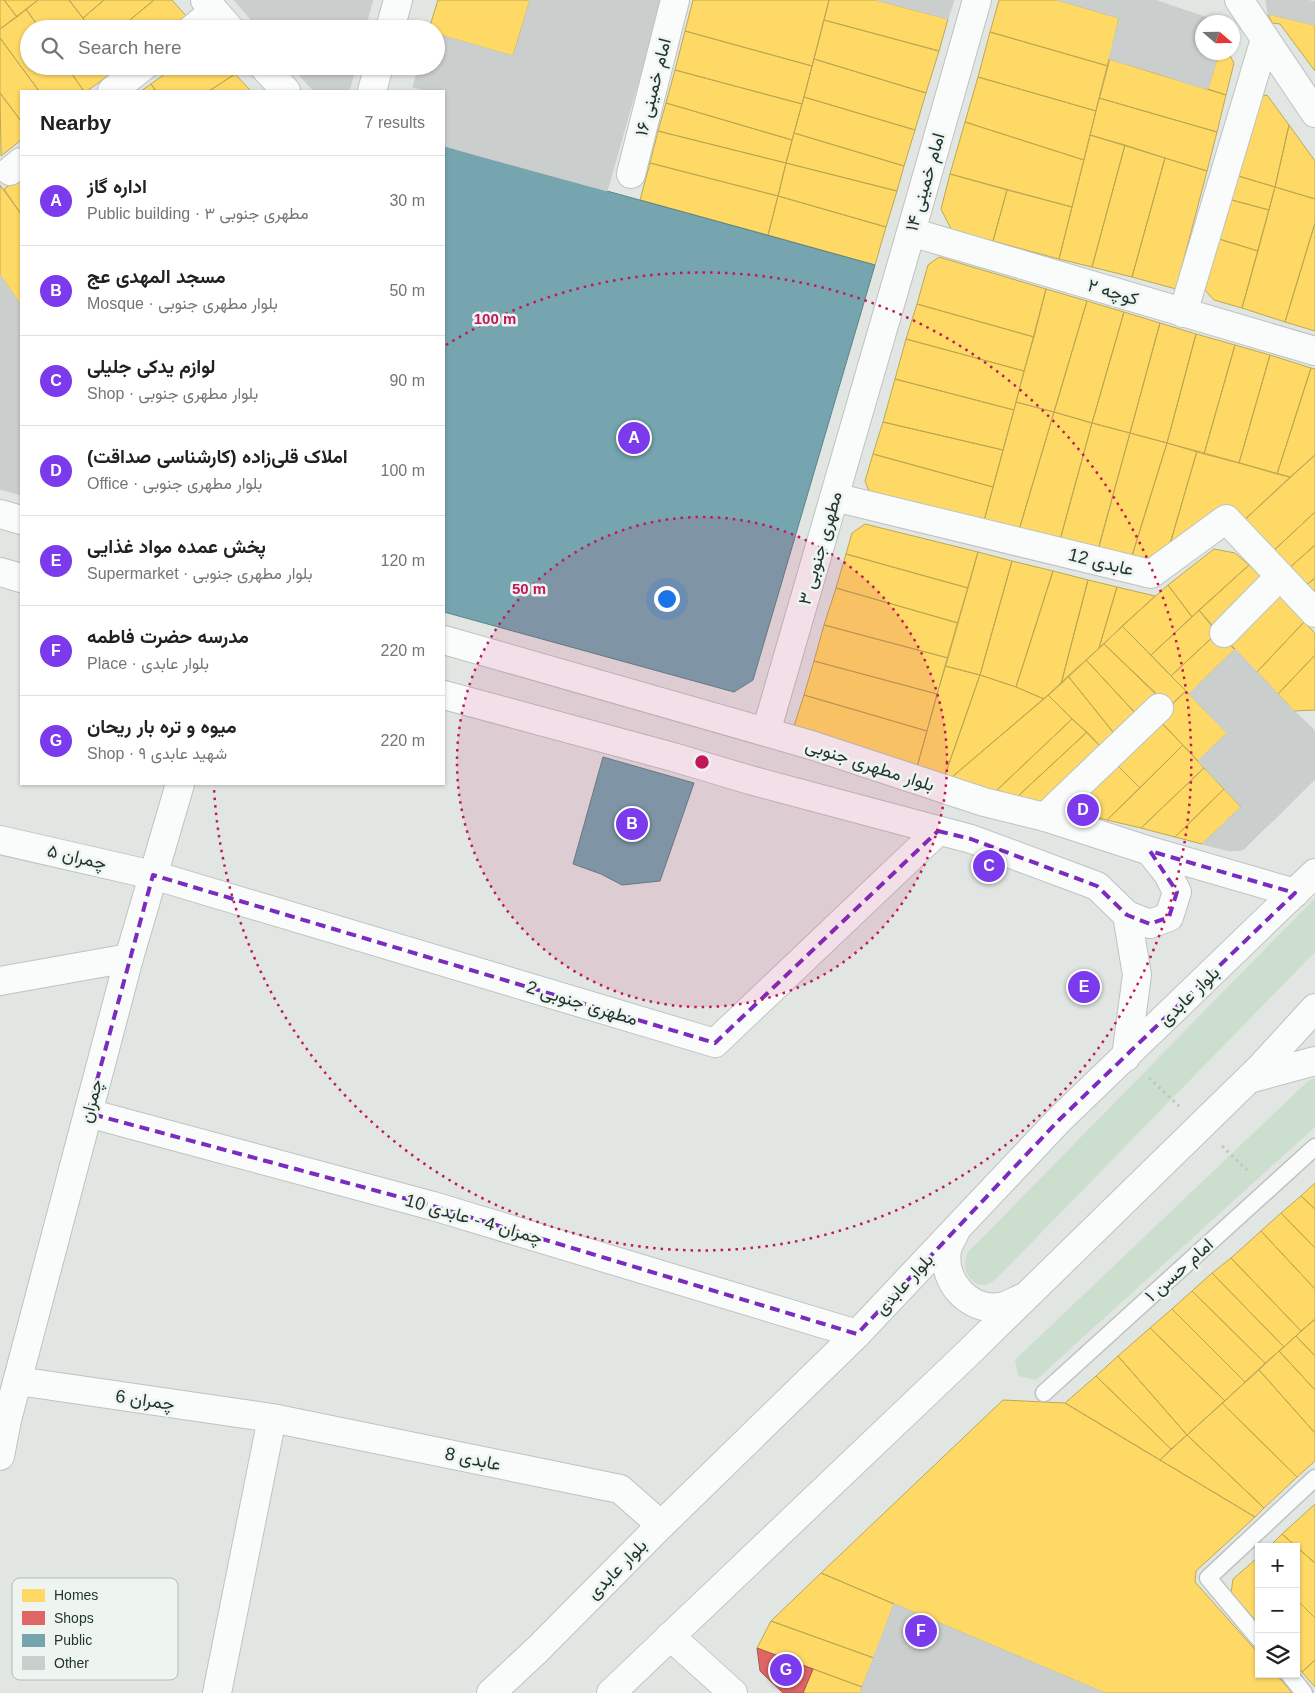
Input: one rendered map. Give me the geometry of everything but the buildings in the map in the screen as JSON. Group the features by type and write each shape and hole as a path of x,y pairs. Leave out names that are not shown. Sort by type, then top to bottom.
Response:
{"street":[{"path":"392,20 398,0"},
{"name":"امام خمینی ۱۶","path":"630,174 675,0"},
{"name":"امام خمینی ۱۴","path":"873,364 976,0"},
{"path":"1239,0 1315,114"},
{"path":"206,20 216,13"},
{"path":"1183,313 1265,39"},
{"path":"113,90 132,75"},
{"path":"272,75 285,90"},
{"path":"372,90 376,75"},
{"name":"کوچه ۲","path":"911,232 1315,351"},
{"name":"مطهری جنوبی ۳","path":"766,732 873,364"},
{"name":"عابدی 12","path":"834,498 1151,574 1226,519 1315,613"},
{"path":"0,514 20,520"},
{"path":"0,572 20,578"},
{"path":"1224,633 1280,576"},
{"name":"بلوار مطهری جنوبی","path":"445,640 811,745 984,802 1045,817 1150,851 1295,893"},
{"path":"445,695 971,839 1097,886 1127,914 1150,924 1169,918 1176,892 1168,874 1150,851"},
{"path":"1045,817 1159,708"},
{"name":"چمران","path":"0,1456 4,1426 18,1382 128,958 180,785"},
{"name":"مطهری جنوبی 2","path":"153,875 715,1043 938,831"},
{"name":"چمران ۵","path":"0,840 153,875"},
{"name":"بلوار عابدی","path":"491,1693 858,1334 1059,1120 1315,873"},
{"path":"1126,1057 1137,975 1127,914"},
{"path":"0,981 128,958"},
{"path":"610,1693 956,1364 1248,1079 1315,1008"},
{"path":"1248,1079 1315,1061"},
{"name":"چمران 4 - عابدی 10","path":"88,1113 433,1206 858,1334"},
{"path":"957,1229 947,1250 947,1272 959,1292 978,1305 1001,1307 1022,1298"},
{"name":"چمران 6","path":"18,1382 272,1418"},
{"path":"216,1693 272,1418"},
{"name":"عابدی 8","path":"272,1418 620,1489 661,1525"},
{"path":"670,1636 733,1693"}],"lane":[{"name":"امام حسن ۱","path":"1044,1394 1315,1147"},
{"path":"1255,1634 1208,1578 1315,1478"},
{"path":"1292,1678 1304,1693"}],"highlighted area":[{"path":"938,831 971,839 1097,886 1127,915 1150,924 1169,917 1177,892 1150,851 1295,893 1059,1120 857,1334 433,1206 88,1113 153,875 715,1043"}],"green space":[{"path":"1315,898 1315,952 996,1279 985,1285 974,1282 967,1274 965,1268 969,1250"},
{"path":"1315,1078 1315,1127 1036,1380 1018,1376 1015,1360 1308,1081"}],"place":[{"name":"اداره گاز","path":"634,438"},
{"name":"املاک قلی‌زاده (کارشناسی صداقت)","path":"1083,810"},
{"name":"مسجد المهدی عج","path":"632,824"},
{"name":"لوازم یدکی جلیلی","path":"989,866"},
{"name":"پخش عمده مواد غذایی","path":"1084,987"},
{"name":"مدرسه حضرت فاطمه","path":"921,1631"},
{"name":"میوه و تره بار ریحان","path":"786,1670"}]}
